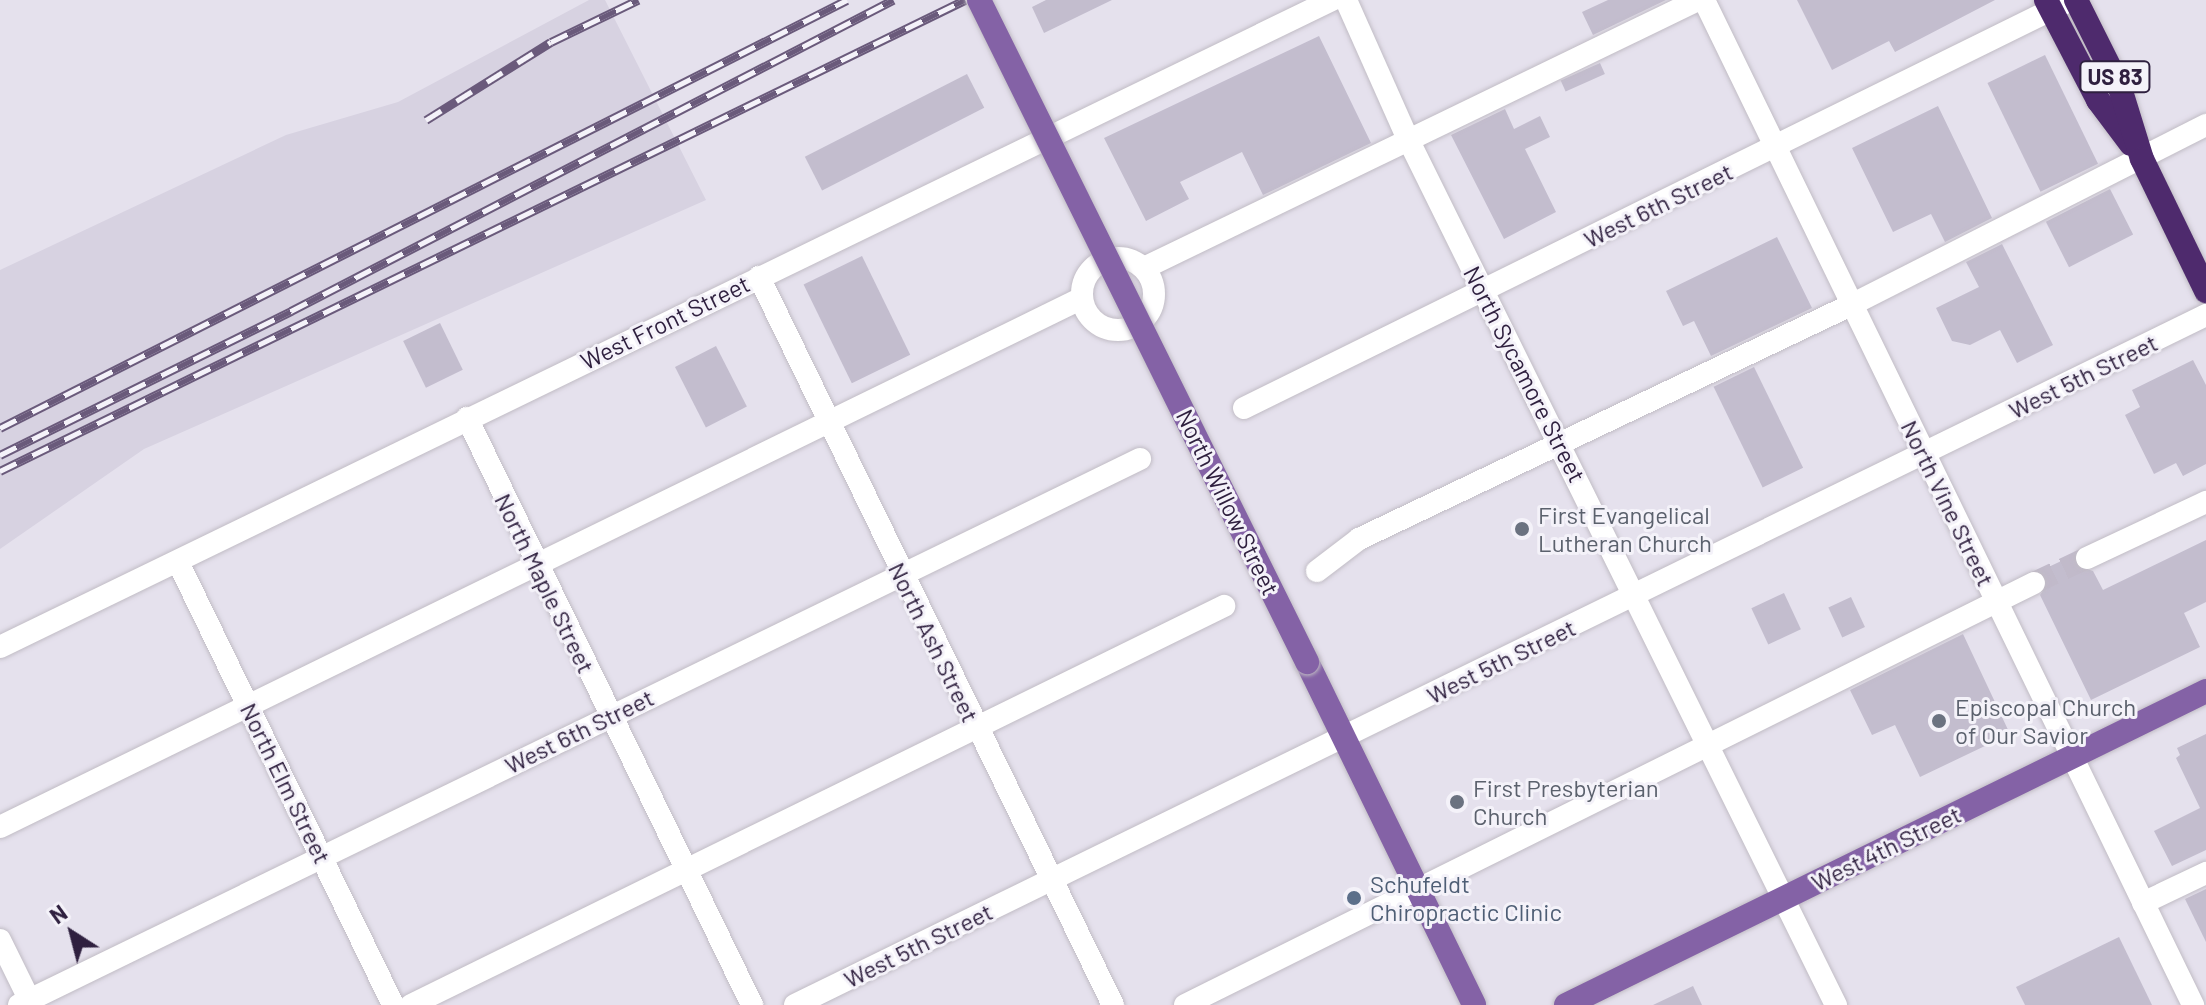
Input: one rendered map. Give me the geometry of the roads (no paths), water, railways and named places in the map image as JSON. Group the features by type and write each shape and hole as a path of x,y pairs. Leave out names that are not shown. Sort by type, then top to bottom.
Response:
{"highway":[{"name":"US 83","path":"2061,2 2120,88 2142,159 2206,291"}],"main road":[{"name":"North Willow Street","path":"979,0 1474,1005"},
{"name":"West 4th Street","path":"1566,1005 2206,691"}],"street":[{"name":"West Front Street","path":"0,647 1332,0"},
{"name":"North Sycamore Street","path":"1346,0 1408,139 1836,1005"},
{"path":"1144,268 1701,0"},
{"name":"North Vine Street","path":"1701,0 2193,1005"},
{"name":"West 6th Street","path":"1244,408 1773,148 2061,2"},
{"path":"1317,571 1359,539 1851,305 2206,125"},
{"path":"1043,140 1102,261"},
{"path":"1115,258 1144,268 1154,287 1154,302 1139,324 1115,331 1104,328 1086,312 1082,298 1091,270 1102,261 1115,258"},
{"name":"North Ash Street","path":"759,277 826,423 1113,1005"},
{"path":"0,827 1082,298"},
{"name":"West 5th Street","path":"795,1005 2206,315"},
{"name":"North Maple Street","path":"467,418 752,1005"},
{"name":"West 6th Street","path":"27,1003 1140,459"},
{"path":"2087,558 2206,502"},
{"name":"North Elm Street","path":"178,562 393,1005"},
{"path":"1185,1005 1710,748 2034,583"},
{"path":"411,1005 1224,606"},
{"path":"2143,903 2206,873"},
{"path":"0,940 27,1003"}],"tunnel":[{"path":"2034,583 2087,558"}],"railway":[{"path":"426,120 551,42 638,0"},
{"path":"0,428 847,0"},
{"path":"0,455 291,311 893,0"},
{"path":"0,471 965,0"}],"place":[{"name":"First Evangelical Lutheran Church","path":"1522,529"},
{"name":"Episcopal Church of Our Savior","path":"1939,721"},
{"name":"First Presbyterian Church","path":"1457,802"},
{"name":"Schufeldt Chiropractic Clinic","path":"1354,898"}]}
